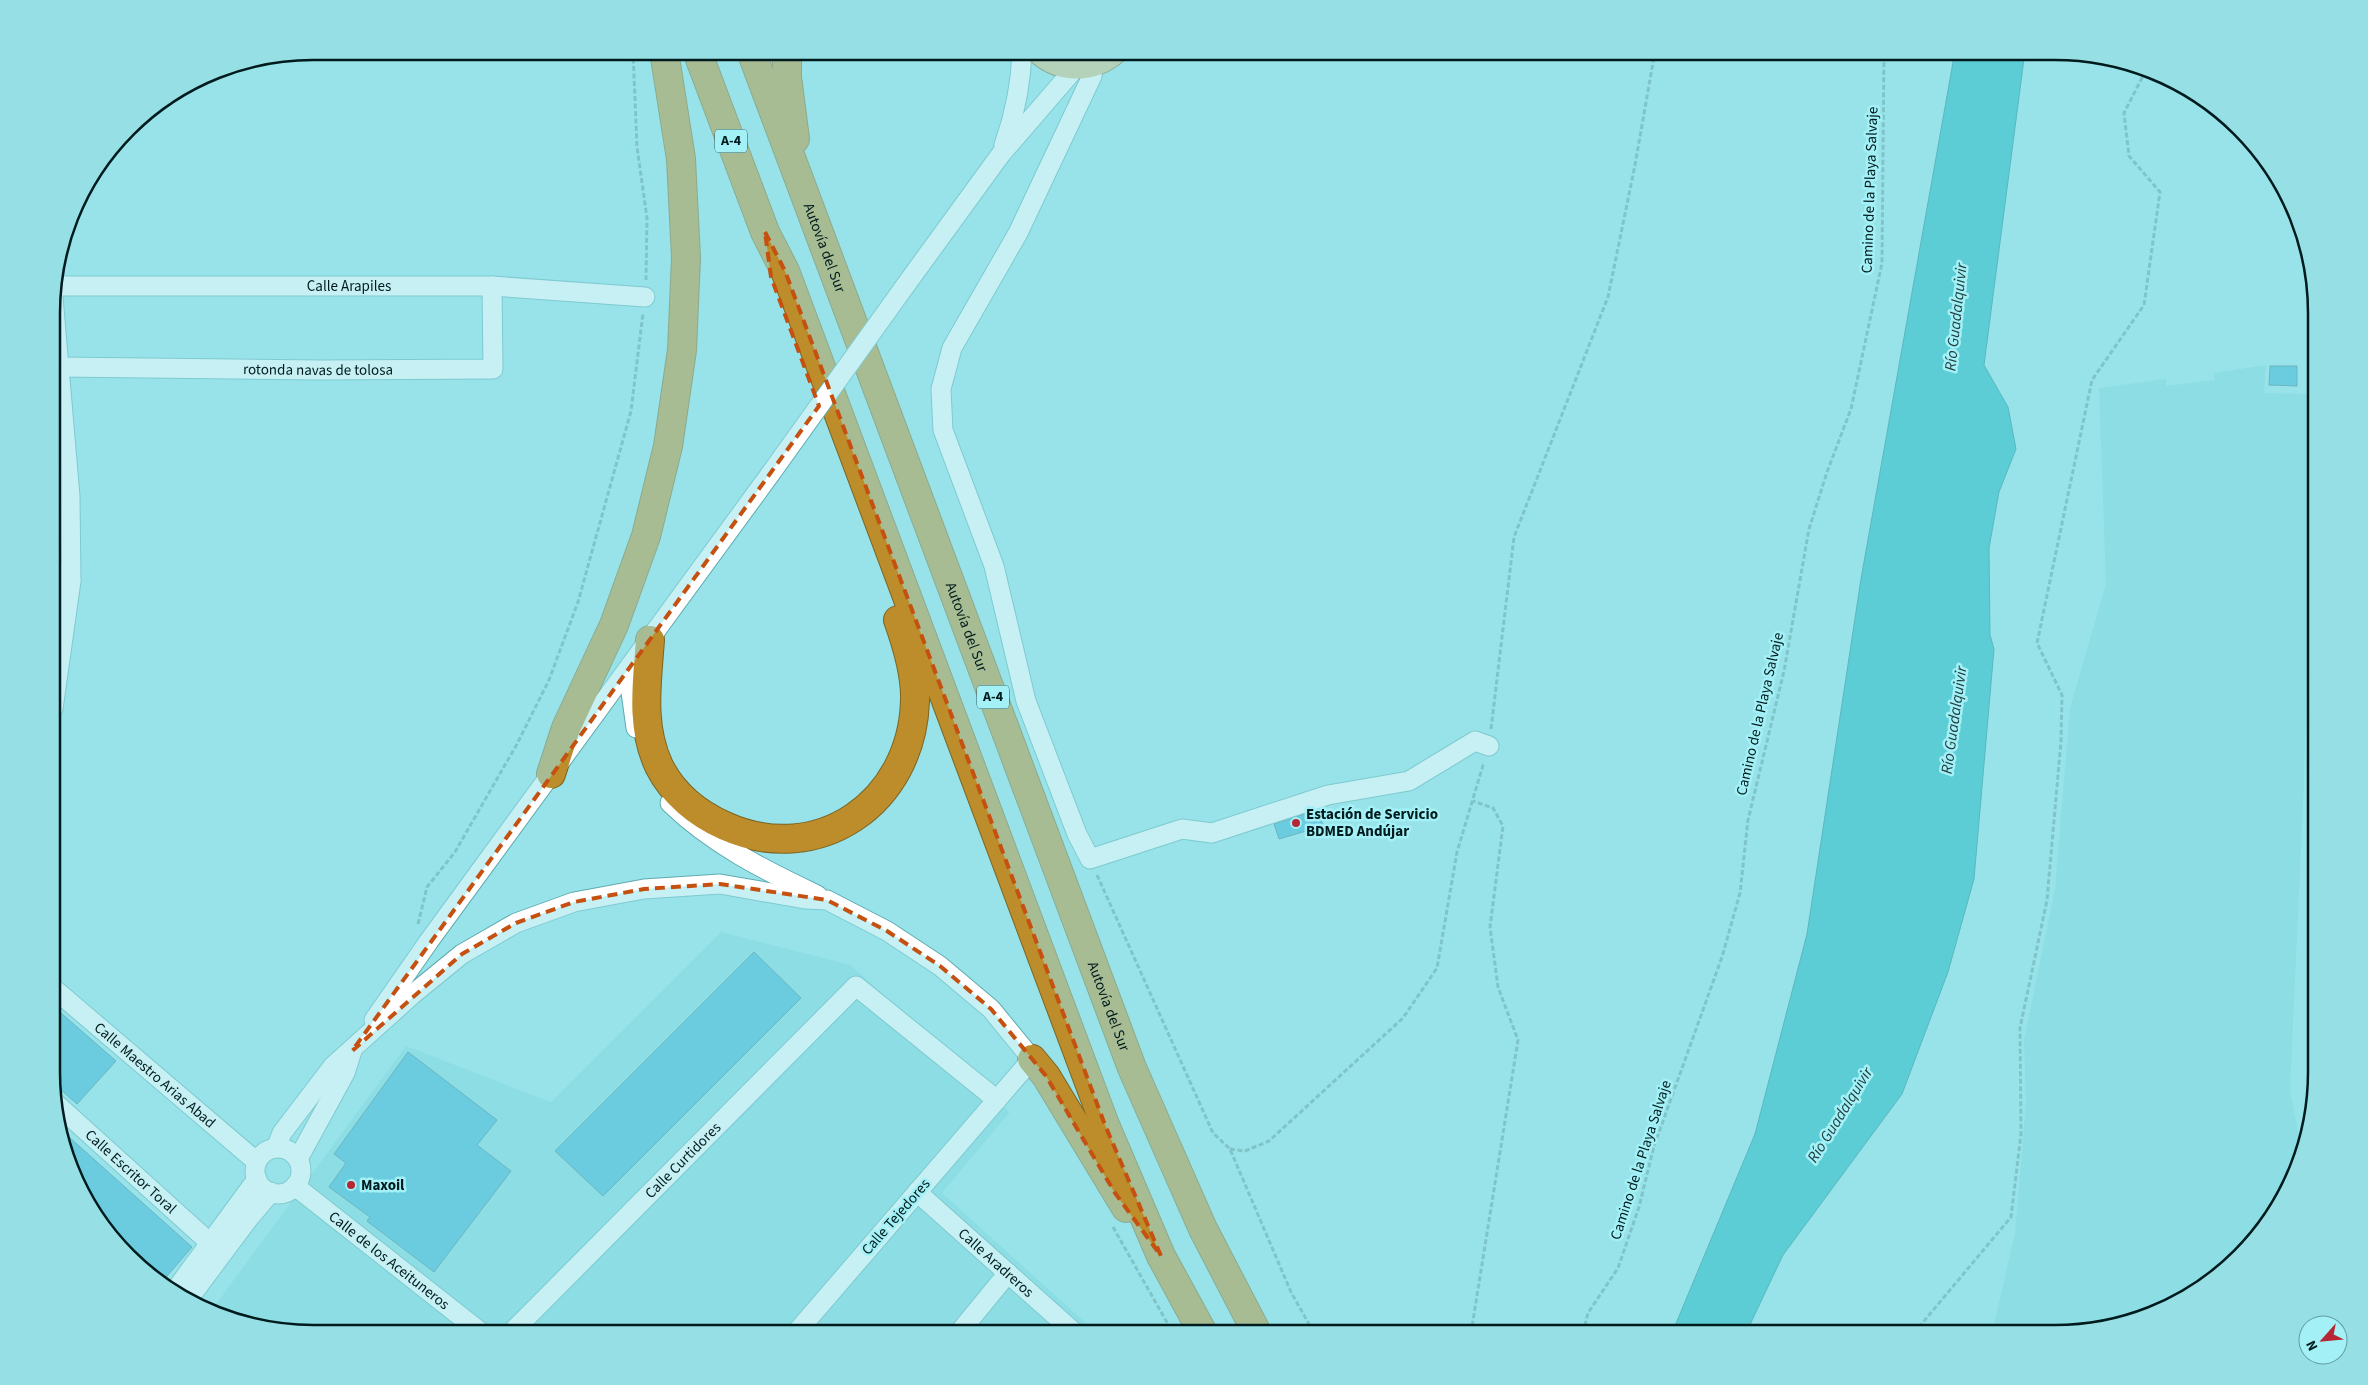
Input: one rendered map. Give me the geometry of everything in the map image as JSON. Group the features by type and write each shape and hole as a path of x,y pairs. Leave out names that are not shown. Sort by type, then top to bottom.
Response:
{"highway":[{"path":"551,774 566,728 614,625 646,536 668,446 682,350 686,258 681,159 665,60"},
{"name":"A-4","path":"700,60 764,232 784,271 1105,1126 1161,1256 1198,1325"},
{"name":"Autovía del Sur","path":"754,60 1132,1068 1203,1229 1253,1325"},
{"path":"787,60 787,77 798,175"},
{"path":"650,640 645,705 648,732 659,766 682,798 710,819 739,832 774,839 806,837 829,831 857,817 881,795 900,768 910,736 915,701 911,665 899,625 771,277 764,232"},
{"path":"1032,1059 1046,1076 1115,1193 1161,1256"}],"main road":[{"path":"1053,60 1059,64 1084,66 1102,60"}],"street":[{"path":"1001,154 1014,115 1022,75 1022,60"},
{"path":"298,1159 345,1073 352,1051 429,941 772,473 1001,154 1084,66 1092,76 1018,233 952,348 941,389 942,430 994,566 1026,701 1077,834 1090,859 1182,830 1212,833 1328,795 1410,781 1474,742 1489,746"},
{"name":"Calle Arapiles","path":"62,286 492,286 645,297"},
{"name":"rotonda navas de tolosa","path":"60,367 319,370 493,369 492,286"},
{"path":"60,367 70,496 71,581 60,664"},
{"path":"60,575 71,581"},
{"path":"628,670 635,725 646,762 666,800 693,825 765,871 887,931 940,966 991,1009 1032,1059"},
{"path":"276,1148 282,1133 333,1066 352,1051 413,994 462,954 516,923 574,902 644,889 720,884 805,899 827,900"},
{"name":"Calle Curtidores","path":"519,1325 856,986 997,1100"},
{"name":"Calle Maestro Arias Abad","path":"60,993 257,1171"},
{"name":"Calle Tejedores","path":"803,1325 1032,1059"},
{"name":"Calle Escritor Toral","path":"63,1109 209,1242"},
{"path":"178,1286 257,1171 264,1152 276,1148 289,1150 298,1159 301,1173 295,1186 284,1193 271,1192 265,1189 257,1171"},
{"name":"Calle de los Aceituneros","path":"295,1186 472,1325"},
{"path":"192,1294 249,1218 271,1192"},
{"name":"Calle Aradreros","path":"917,1192 1066,1325"},
{"path":"965,1325 1008,1273"}],"path":[{"path":"429,941 418,925 427,887 455,852 517,744 549,680 578,602 631,411 645,297 646,218 637,147 633,60"},
{"path":"1230,1149 1245,1151 1269,1141 1403,1018 1436,968 1457,852 1489,746 1514,537 1608,297 1635,166 1653,60"},
{"name":"Camino de la Playa Salvaje","path":"1584,1325 1588,1313 1618,1268 1639,1207 1654,1146 1722,957 1740,893 1748,820 1784,671 1809,529 1827,472 1851,409 1882,263 1884,60"},
{"path":"1921,1325 2011,1217 2021,1134 2020,1028 2047,900 2061,741 2062,695 2037,643 2092,380 2144,305 2160,192 2129,156 2124,112 2143,76"},
{"path":"1471,1325 1518,1040 1498,987 1490,927 1503,826 1493,808 1473,802"},
{"path":"1090,859 1213,1133 1230,1149 1291,1292 1310,1325"}],"highlighted area":[{"path":"765,232 785,271 1105,1125 1161,1256 1115,1193 1046,1076 991,1009 940,966 887,931 827,900 720,884 644,889 574,902 516,923 462,954 352,1051 819,406 771,277"}],"shaded area":[{"path":"2266,365 2264,393 2308,394 2308,627 2304,783 2290,1090 2299,1136 2295,1153 2282,1184 2256,1226 2222,1262 2182,1291 2136,1312 2088,1323 1994,1325 2015,1233 2026,1103 2024,1040 2055,889 2070,708 2106,584 2099,388 2166,379 2166,386 2215,380 2214,373"},
{"path":"721,932 851,965 1010,1112 942,1193 1088,1325 313,1325 264,1320 215,1306 406,1046 551,1102"}],"water":[{"name":"Río Guadalquivir","path":"1953,60 2024,60 1984,365 2008,407 2016,449 1999,492 1989,548 1990,635 1994,649 1974,879 1948,972 1902,1094 1783,1255 1750,1325 1675,1325 1755,1134 1807,934 1861,579"}],"building":[{"path":"2270,366 2297,366 2297,386 2269,385"},
{"path":"1318,810 1323,826 1279,839 1274,824"},
{"path":"754,952 801,998 603,1196 555,1151"},
{"path":"60,1012 116,1061 77,1104 61,1090"},
{"path":"408,1052 497,1120 477,1145 511,1171 434,1272 367,1221 370,1217 329,1187 346,1163 334,1154"},
{"path":"69,1137 192,1247 166,1278 146,1262 123,1239 103,1213 79,1169"}],"place":[{"name":"Estación de Servicio BDMED Andújar","path":"1296,823"},
{"name":"Maxoil","path":"351,1185"}]}
